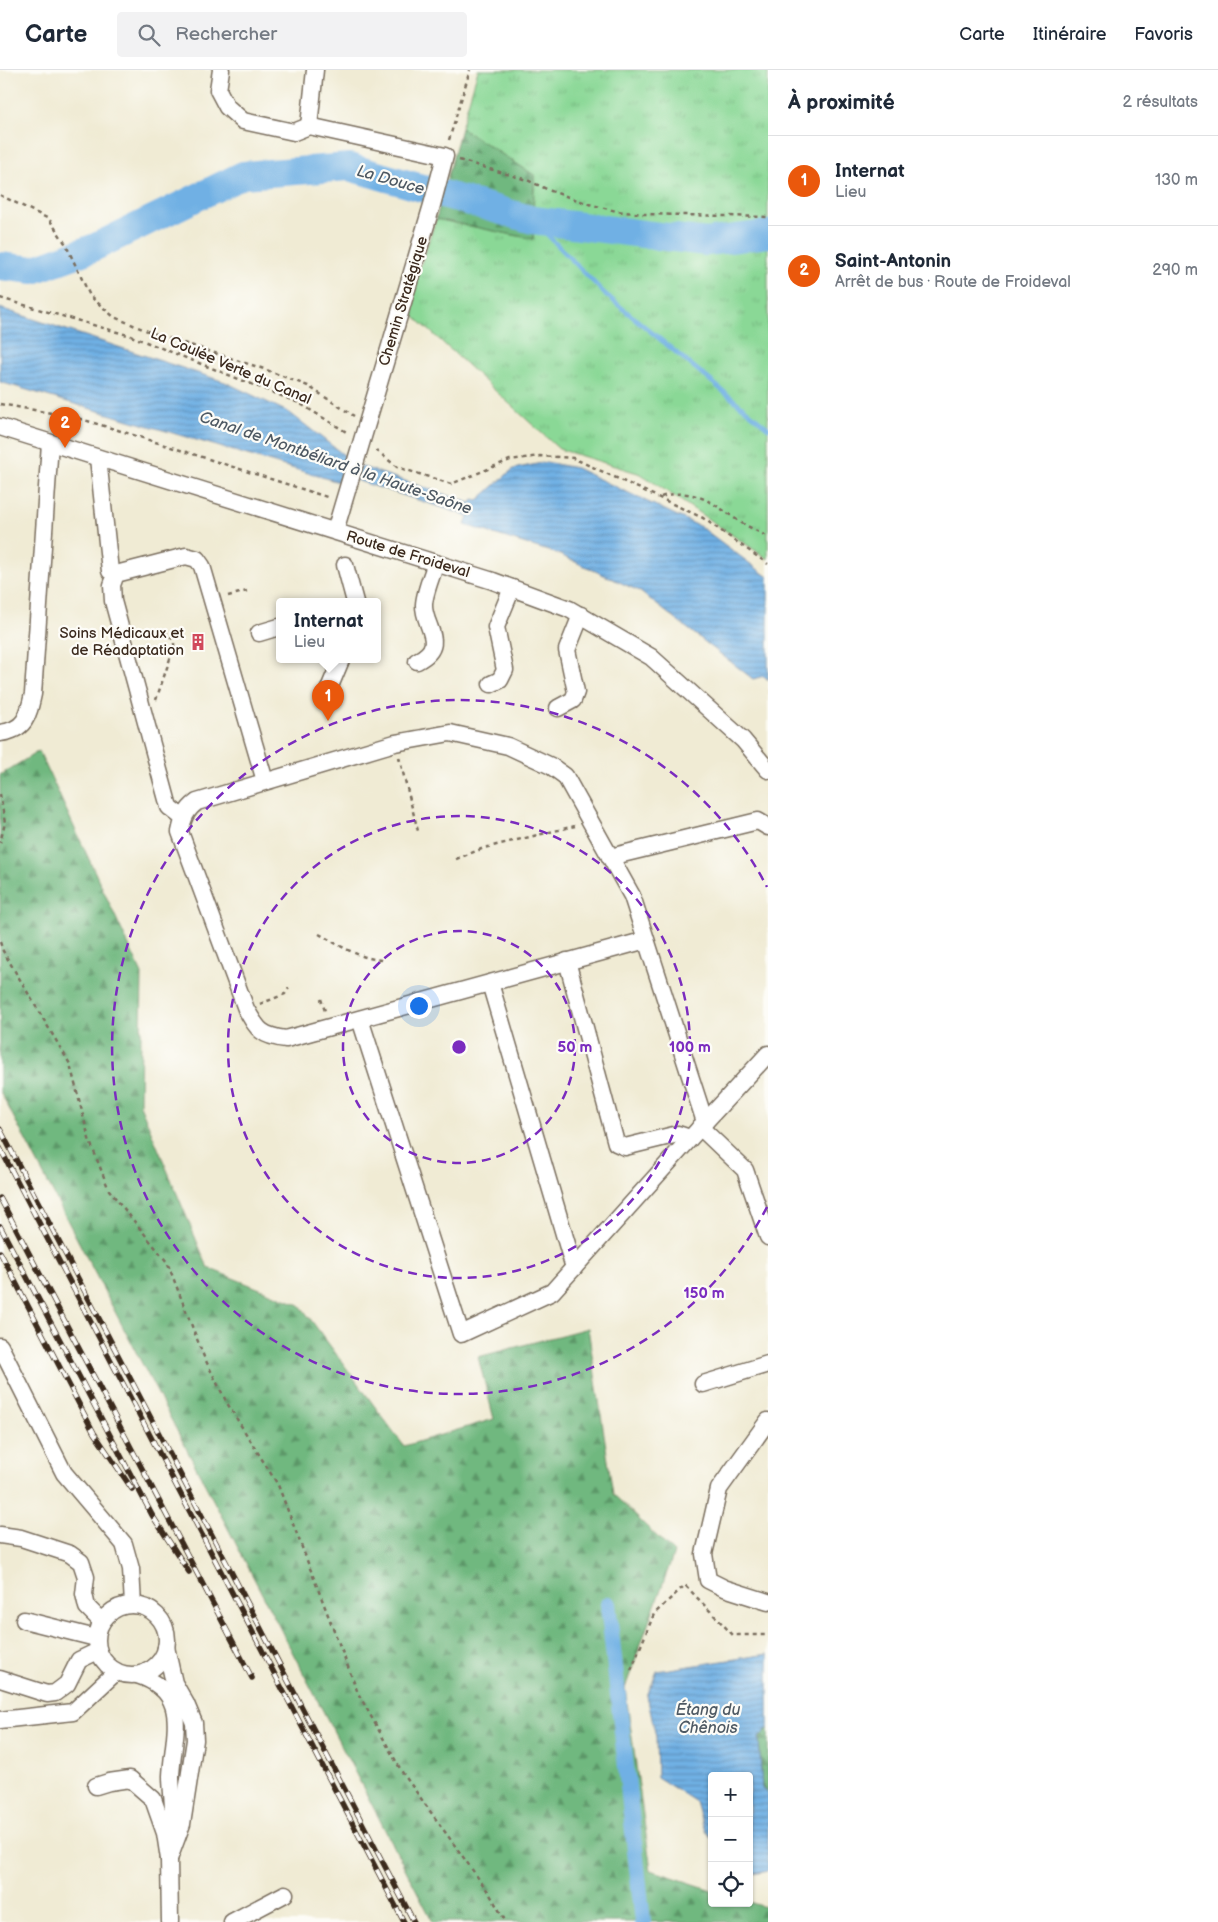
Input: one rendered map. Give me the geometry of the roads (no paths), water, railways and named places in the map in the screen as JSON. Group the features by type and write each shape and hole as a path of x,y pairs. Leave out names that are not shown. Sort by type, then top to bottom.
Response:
{"street":[{"path":"221,70 218,90 227,107 243,121 294,132 309,126 315,70"},
{"name":"Chemin Stratégique","path":"309,126 445,156 440,179 335,531"},
{"name":"Route de Froideval","path":"1,431 50,443 335,531 512,588 569,609 651,657 744,740 768,770"},
{"path":"0,733 12,731 23,724 29,712 33,694 50,443"},
{"path":"98,458 110,571 116,574 186,556 197,559 202,566 265,782"},
{"path":"417,661 427,656 431,648 433,637 424,606 436,563"},
{"path":"345,565 354,598"},
{"path":"116,574 112,585 113,601 145,720 169,807 183,818"},
{"path":"491,684 500,680 505,670 496,627 512,588"},
{"path":"558,708 573,700 576,692 567,650 581,616"},
{"path":"260,632 276,628"},
{"path":"328,691 339,663"},
{"path":"646,940 286,1039 270,1037 256,1027 246,1009 180,832 183,818 188,809 197,802 395,743 450,733 508,746 551,766 565,776 632,896 646,940 698,1129 745,1170 768,1236"},
{"path":"610,857 758,821 768,827"},
{"path":"567,961 616,1143 625,1147 698,1129"},
{"path":"490,983 574,1268"},
{"path":"360,1019 461,1334 552,1292 768,1054"},
{"path":"0,1346 64,1473 124,1544 132,1569 134,1605"},
{"path":"702,1384 768,1364"},
{"path":"768,1421 719,1489 704,1554 708,1580 724,1588 768,1602"},
{"path":"0,1535 21,1538 70,1554 81,1562 86,1577 84,1594 87,1606 102,1621"},
{"path":"166,1647 156,1665 147,1672 137,1675 126,1675 116,1672 105,1664 97,1645 102,1621 110,1612 121,1606 134,1605 145,1607 159,1618 163,1623 166,1635 166,1647 174,1682 194,1723 195,1740 188,1796 182,1824 168,1856"},
{"path":"24,1620 97,1645"},
{"path":"0,1680 46,1694 55,1693 67,1684 79,1660 97,1645"},
{"path":"0,1720 74,1712 116,1672"},
{"path":"137,1675 152,1680 166,1693 175,1708 177,1723 171,1774 173,1811 168,1856 170,1922"},
{"path":"96,1786 109,1782 130,1780 143,1789 153,1799 164,1833 168,1856"},
{"path":"232,1922 285,1894"}],"water":[{"name":"Canal de Montbéliard à la Haute-Saône","path":"0,308 225,382 290,413 349,459 351,463 471,503 473,499 478,500 513,469 546,462 576,468 701,527 768,577 768,680 764,676 753,679 639,591 558,554 465,525 468,516 346,477 342,483 0,382"},
{"name":"Étang du Chênois","path":"768,1654 768,1728 759,1738 762,1789 768,1793 768,1871 753,1874 753,1772 708,1772 708,1833 703,1826 696,1802 657,1777 656,1737 647,1696 657,1671"}],"waterway":[{"name":"La Douce","path":"0,266 33,270 93,248 243,175 349,167 533,220 706,242 768,234"},
{"path":"533,220 605,294 768,428"},
{"path":"608,1604 643,1922"}],"railway":[{"path":"0,1129 414,1922"},
{"path":"0,1148 404,1922"},
{"path":"0,1198 252,1678"},
{"path":"0,1226 152,1515 189,1572"},
{"path":"0,1252 94,1433 132,1489"}],"place":[{"name":"Saint-Antonin","path":"65,448"},
{"name":"Soins Médicaux et de Réadaptation","path":"198,642"},
{"name":"Internat","path":"328,721"}]}
